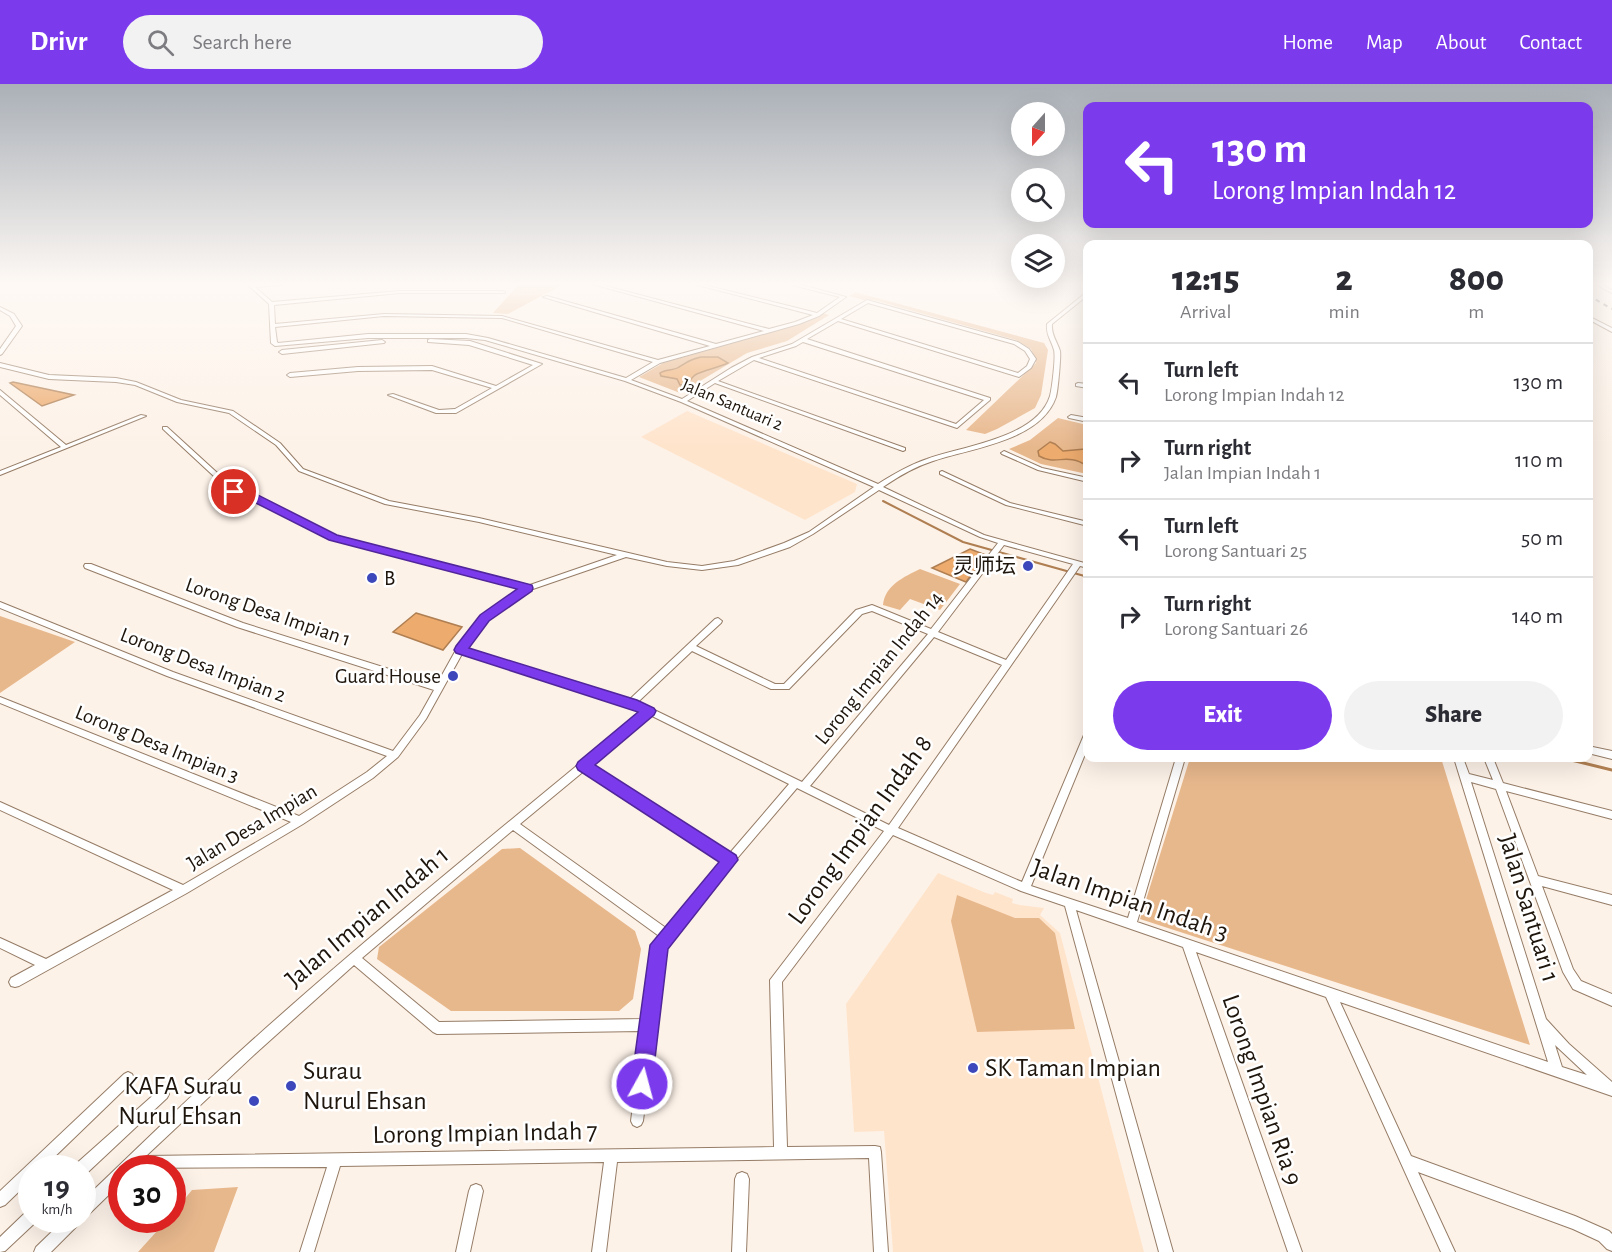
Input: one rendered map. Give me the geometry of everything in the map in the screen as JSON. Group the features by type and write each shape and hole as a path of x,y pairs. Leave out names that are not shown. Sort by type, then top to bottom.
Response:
{"street":[{"path":"0,353 10,339"},
{"name":"Jalan Santuari 2","path":"274,339 277,345 343,339"},
{"name":"Jalan Santuari 2","path":"483,339 627,380 683,401 879,487 1001,545 1083,565"},
{"path":"578,339 658,362"},
{"path":"690,339 716,346"},
{"path":"627,380 658,362 743,339"},
{"path":"900,339 1019,375 1029,367 1033,358 1027,350 1016,343 1000,339"},
{"path":"0,365 49,377 116,380 136,384 179,401 231,412 278,444 301,470 387,503 479,520 623,555 702,568 735,563 787,545 811,532 902,471 1003,439 1029,426 1045,411 1053,396 1058,352 1052,339"},
{"path":"683,401 754,358 804,340 988,399 957,426 754,358"},
{"path":"282,352 375,342 462,342 537,365"},
{"path":"391,395 438,412 456,411 550,358"},
{"path":"290,375 358,369 423,367 441,369 496,388"},
{"path":"0,372 11,368"},
{"path":"714,381 903,449"},
{"path":"1078,384 1083,385"},
{"path":"0,392 65,447"},
{"path":"0,473 143,416"},
{"path":"1071,417 1083,419"},
{"path":"165,428 234,492 244,493 333,538 527,588"},
{"path":"1004,453 1040,468 1083,479"},
{"path":"942,473 1008,504 1083,523"},
{"name":"Lorong Impian Indah 14","path":"637,1121 659,945 730,860 800,785 933,633 1001,545"},
{"name":"Jalan Desa Impian","path":"15,982 183,890 300,821 370,775 394,755 423,717 460,650 485,618 527,588 623,555"},
{"name":"Lorong Impian Indah 8","path":"781,1153 776,980 891,830 1077,564"},
{"name":"Lorong Desa Impian 1","path":"88,566 240,625 439,688"},
{"name":"Lorong Desa Impian 2","path":"0,605 170,674 394,755"},
{"path":"691,647 774,687 786,687 859,612 872,608 1008,664"},
{"path":"632,703 718,621"},
{"name":"Jalan Impian Indah 3","path":"460,650 632,703 891,830 1025,888 1612,1090"},
{"name":"Lorong Desa Impian 3","path":"0,700 300,821"},
{"name":"Jalan Impian Indah 1","path":"139,1155 185,1109 354,958 649,711"},
{"path":"1025,888 1083,747"},
{"path":"1593,750 1612,754"},
{"path":"1131,925 1180,762"},
{"name":"Jalan Santuari 1","path":"1460,762 1557,1071"},
{"path":"1491,762 1569,972 1577,985 1612,1000"},
{"path":"584,766 730,860"},
{"path":"1465,777 1612,815"},
{"path":"0,806 183,890"},
{"path":"513,825 667,935"},
{"path":"1534,879 1612,900"},
{"path":"1069,903 1166,1252"},
{"path":"0,943 46,965"},
{"name":"Lorong Impian Ria 9","path":"1186,944 1295,1252"},
{"path":"354,958 437,1028 649,1025"},
{"path":"1330,993 1448,1252"},
{"path":"1541,1020 1565,1048 1612,1090"},
{"path":"47,1155 128,1078"},
{"path":"96,1155 163,1094"},
{"name":"Lorong Impian Indah 7","path":"186,1166 336,1160 875,1152 881,1252"},
{"path":"599,1252 611,1155"},
{"path":"307,1252 336,1160"},
{"path":"1406,1161 1575,1223 1604,1236 1612,1244"},
{"path":"739,1252 742,1179"},
{"path":"0,1200 18,1183"},
{"name":"Jalan Impian Indah 1","path":"96,1197 108,1186"},
{"path":"463,1252 476,1191"},
{"path":"0,1246 18,1229"},
{"path":"40,1252 60,1233"}],"shaded area":[{"path":"749,339 791,339 747,353 680,393 639,377 663,363"},
{"path":"1011,339 1027,339 1044,343 1048,350 1041,395 1035,408 985,434 966,430 1036,363 1031,349"},
{"path":"701,357 718,357 728,363 698,373 684,385 680,385 677,379 661,376 662,372"},
{"path":"10,383 74,395 42,406"},
{"path":"687,411 857,484 855,492 805,520 641,437"},
{"path":"1058,418 1083,424 1083,473 1041,464 1009,449 1030,440"},
{"path":"1050,442 1063,451 1083,449 1083,464 1068,459 1045,459 1039,456 1038,451"},
{"path":"970,549 986,555 966,582 932,568"},
{"path":"920,569 960,584 940,610 910,599 900,610 883,605 891,587"},
{"path":"416,613 462,627 443,650 393,632"},
{"path":"0,616 75,642 0,693"},
{"path":"1189,762 1442,762 1530,1045 1140,919"},
{"path":"520,848 635,931 641,949 633,999 619,1011 451,1011 377,959 379,947 502,849"},
{"name":"SK Taman Impian","path":"938,873 986,893 993,895 995,892 1013,899 1012,903 1044,908 1040,915 1060,933 1144,1252 893,1252 884,1131 854,1132 846,1004"},
{"path":"957,895 1015,918 1039,918 1055,933 1075,1029 977,1032 951,921"},
{"path":"238,1187 214,1252 138,1252 155,1233 186,1233 186,1197 192,1190"}],"waterway":[{"path":"883,501 963,542 1083,576"},
{"path":"1579,762 1612,770"}],"place":[{"name":"灵师坛","path":"1028,566"},
{"name":"B","path":"372,578"},
{"name":"Guard House","path":"453,676"},
{"name":"SK Taman Impian","path":"973,1068"},
{"name":"Surau Nurul Ehsan","path":"291,1086"},
{"name":"KAFA Surau Nurul Ehsan","path":"254,1101"}],"route":[{"path":"234,492 244,493 333,538 527,588 485,618 460,650 632,703 649,711 584,766 730,860 659,945 642,1084"}]}
